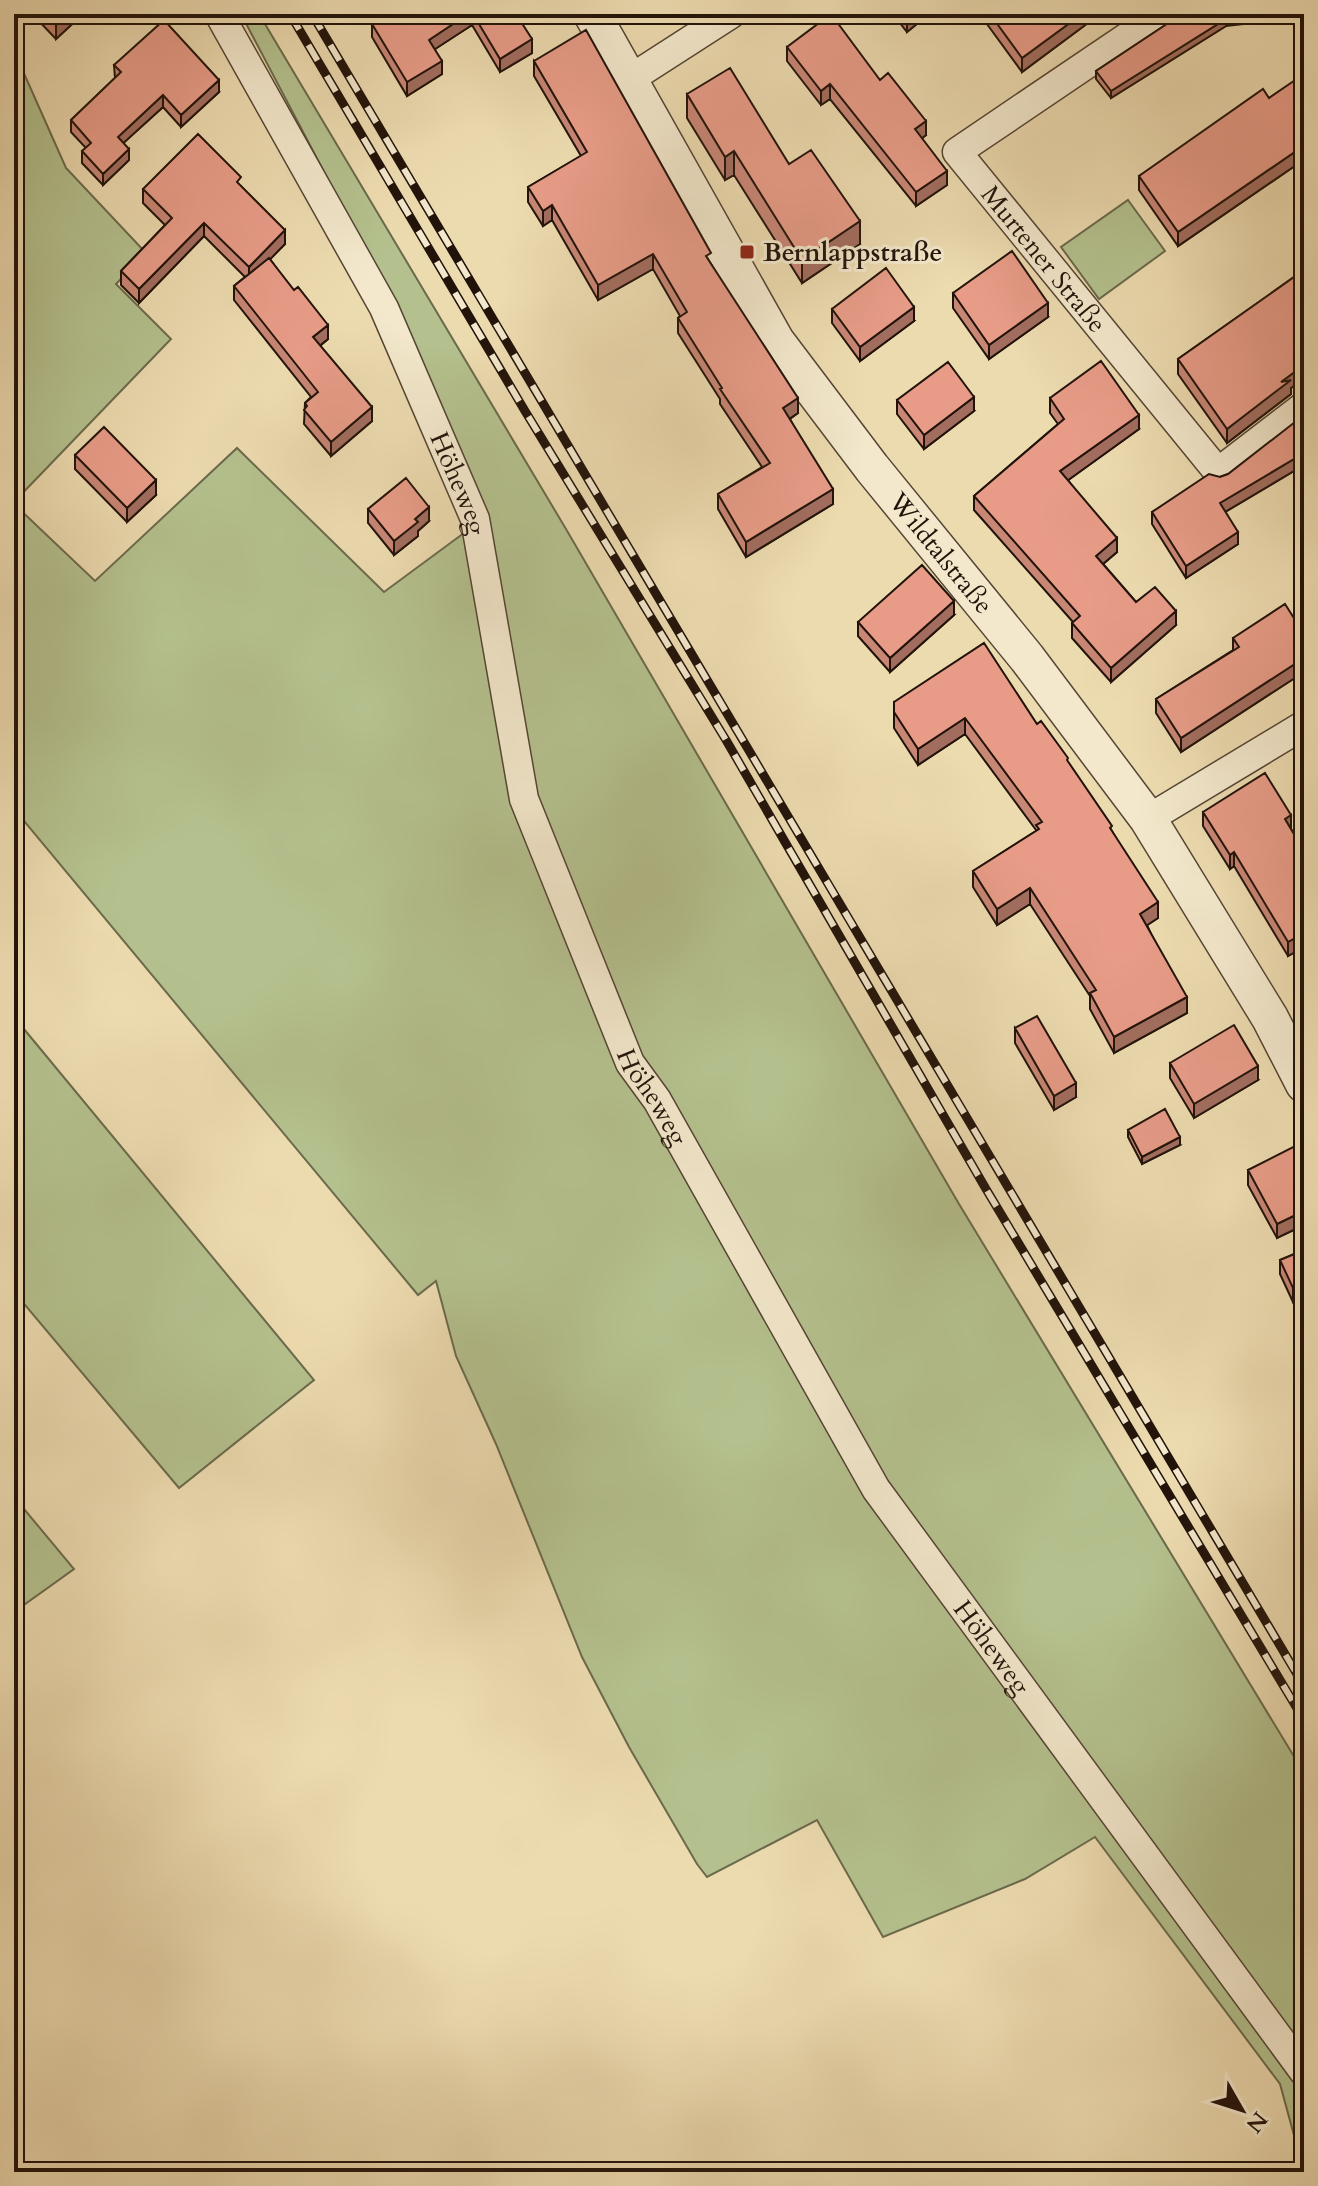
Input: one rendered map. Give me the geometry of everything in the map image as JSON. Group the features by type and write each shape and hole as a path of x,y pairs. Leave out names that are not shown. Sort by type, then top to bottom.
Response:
{"street":[{"name":"Höheweg","path":"219,14 384,308 475,519 524,799 630,1063 657,1100 876,1489 1304,2072"},
{"name":"Wildtalstraße","path":"592,14 776,341 872,468 1027,658 1148,819 1270,1018 1304,1084"},
{"path":"630,79 731,14"},
{"name":"Murtener Straße","path":"1161,14 957,152 1218,472 1304,406"},
{"path":"1148,819 1304,725"}],"green space":[{"path":"241,14 259,14 566,529 959,1204 1304,1773 1304,2172 1280,2084 1095,1837 1025,1879 883,1937 817,1820 707,1877 629,1747 582,1657 496,1444 456,1356 436,1281 418,1295 14,809 14,504 95,581 237,448 384,592 487,516 392,301"},
{"path":"14,51 66,168 146,253 116,284 171,339 14,502"},
{"path":"1128,200 1165,251 1099,299 1061,247"},
{"path":"14,1017 314,1380 179,1488 14,1292"},
{"path":"14,1497 74,1569 14,1612"}],"building":[{"path":"45,14 68,14 56,25"},
{"path":"388,14 468,14 429,40 442,61 407,82 372,24"},
{"path":"473,14 516,14 532,39 500,59"},
{"path":"831,14 880,80 888,73 926,121 915,129 947,171 916,192 830,84 821,91 787,47"},
{"path":"990,14 1082,14 1022,58"},
{"path":"1182,14 1269,14 1226,19 1111,91 1096,71"},
{"path":"164,20 219,80 181,115 163,95 118,137 129,149 103,174 82,151 91,143 71,120 121,72 114,65"},
{"path":"586,30 711,253 706,256 798,398 783,408 833,489 746,542 718,494 770,463 720,389 678,318 687,312 653,254 598,285 552,205 543,211 528,187 587,152 534,61"},
{"path":"730,68 789,164 811,150 860,221 802,260 734,151 725,157 687,94"},
{"path":"1301,76 1304,80 1304,149 1302,147 1178,232 1139,176 1263,89 1269,98"},
{"path":"198,134 241,177 237,182 285,230 249,267 204,223 139,289 121,271 172,218 143,189"},
{"path":"1012,251 1048,303 989,345 953,293"},
{"path":"269,258 294,290 298,287 328,325 313,337 372,407 331,442 304,410 307,406 305,403 318,392 234,286"},
{"path":"886,268 914,307 860,347 832,309"},
{"path":"1304,270 1304,365 1281,382 1291,380 1227,429 1178,359"},
{"path":"1101,361 1139,415 1060,471 1117,538 1096,556 1136,602 1155,587 1176,611 1111,668 1072,623 1080,616 974,496 1064,419 1050,398"},
{"path":"948,362 974,397 924,435 897,400"},
{"path":"1304,415 1304,453 1220,503 1238,532 1186,566 1152,512 1209,474 1220,477 1228,474"},
{"path":"104,427 156,480 127,508 75,455"},
{"path":"406,478 429,507 415,519 418,522 394,541 368,509"},
{"path":"922,565 954,601 890,658 858,622"},
{"path":"1285,604 1304,634 1304,658 1181,738 1156,699 1239,647 1233,638"},
{"path":"984,643 1037,724 1041,721 1068,758 1158,902 1140,914 1187,997 1114,1037 1090,993 1096,990 1030,888 997,909 973,871 1039,829 1036,825 1042,822 965,718 918,749 894,712 894,702"},
{"path":"1265,773 1291,815 1285,819 1304,851 1304,933 1288,942 1234,852 1230,855 1203,812"},
{"path":"1037,1016 1076,1083 1054,1096 1015,1028"},
{"path":"1234,1025 1258,1066 1194,1104 1170,1063"},
{"path":"1165,1109 1180,1137 1142,1157 1128,1130"},
{"path":"1299,1144 1304,1154 1304,1211 1277,1224 1248,1170"},
{"path":"1304,1250 1304,1283 1293,1288 1280,1260"}],"railway":[{"path":"290,14 525,411 726,740 986,1189 1304,1720"},
{"path":"312,14 1304,1686"}],"place":[{"name":"Bernlappstraße","path":"747,252"}]}
